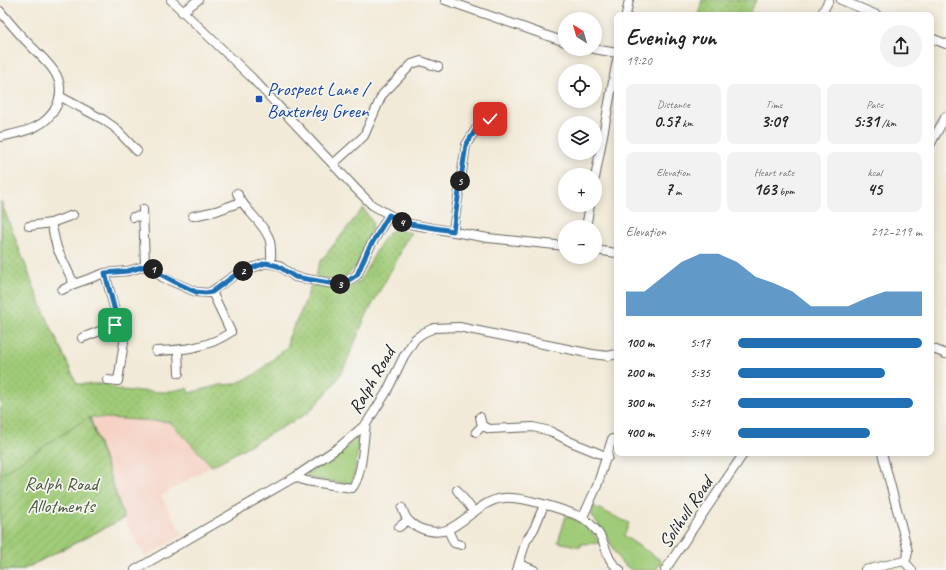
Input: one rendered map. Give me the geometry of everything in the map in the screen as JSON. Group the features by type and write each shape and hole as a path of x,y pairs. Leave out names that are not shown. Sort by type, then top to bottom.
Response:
{"street":[{"path":"170,0 252,78 372,205 389,215 415,226 453,231 488,238 558,245"},
{"path":"182,12 198,0"},
{"path":"445,0 558,40"},
{"path":"627,12 629,0"},
{"path":"823,12 829,0"},
{"path":"841,0 870,12"},
{"path":"0,11 21,36 50,64 59,79 61,97 54,112 42,125 26,131 0,137"},
{"path":"934,39 946,44"},
{"path":"602,50 614,52"},
{"path":"333,164 364,136 382,96 412,64 421,61 438,68"},
{"path":"597,168 614,76"},
{"path":"61,97 114,127 137,151"},
{"path":"934,137 946,116"},
{"path":"453,231 466,145 476,129 490,120"},
{"path":"237,193 241,202 268,236 270,243 271,263"},
{"path":"193,216 216,211 241,202"},
{"path":"133,217 143,212 145,266"},
{"path":"29,226 51,223 73,215"},
{"path":"62,290 105,273 128,271 145,266 151,268 162,277 196,292 212,292 238,273 266,263 271,263 295,277 341,285 357,275 368,250 389,215"},
{"path":"51,223 57,248 74,284"},
{"path":"602,251 614,253"},
{"path":"105,273 115,311 115,325 123,334 124,342 117,385 107,380"},
{"path":"156,351 192,349 223,338 231,332 212,292"},
{"path":"82,338 115,325"},
{"name":"Ralph Road","path":"135,570 295,477 339,447 366,424 386,393 410,345 423,333 434,328 459,327 592,354 608,356 614,355"},
{"path":"934,349 946,354"},
{"path":"178,350 180,373"},
{"path":"480,417 479,429 533,427 550,431 570,442 608,457"},
{"path":"295,477 306,481 352,488 356,484 359,474 366,424"},
{"path":"583,517 608,457 612,439"},
{"name":"Solihull Road","path":"665,570 742,456"},
{"path":"865,570 904,561 908,557 908,550 883,456"},
{"path":"457,490 474,512"},
{"path":"402,508 408,520 420,529 426,531 448,530 487,503 504,498 515,498 544,505 583,517 599,534 610,560 620,570"},
{"path":"534,570 518,567 526,541 534,530 544,505"},
{"path":"399,527 408,520"},
{"path":"448,530 454,543 461,545"},
{"path":"904,561 912,570"}],"shaded area":[{"path":"89,417 170,422 212,466 161,496 183,535 145,557 124,518"}],"green space":[{"path":"702,0 756,0 750,12 699,12"},
{"path":"1,202 41,305 77,384 110,384 117,390 165,392 187,388 189,393 220,385 235,384 256,374 288,346 288,339 303,307 311,285 347,289 360,281 383,239 393,229 412,233 404,243 399,256 367,314 343,370 331,388 308,413 212,466 170,422 90,417 124,518 22,570 0,570"},
{"path":"363,208 373,223 365,249 356,266 344,277 336,280 315,276 320,262"},
{"name":"Ralph Road Allotments","path":"89,417 124,518 22,570 0,570 0,475"},
{"path":"360,435 353,481 349,484 309,478 306,474 332,459"},
{"path":"593,506 629,523 624,536 662,561 656,570 631,570 621,562 608,537 592,516"},
{"path":"566,516 586,526 600,543 581,544 581,547 558,542"}],"place":[{"name":"Prospect Lane / Baxterley Green","path":"259,99"}],"route":[{"path":"115,325 114,321 116,316 105,273 128,271 145,266 151,268 162,277 196,292 209,293 216,290 238,273 266,263 271,263 295,277 341,285 352,280 357,275 368,250 389,215 404,223 420,227 453,231 466,145 476,129 490,119"}]}
